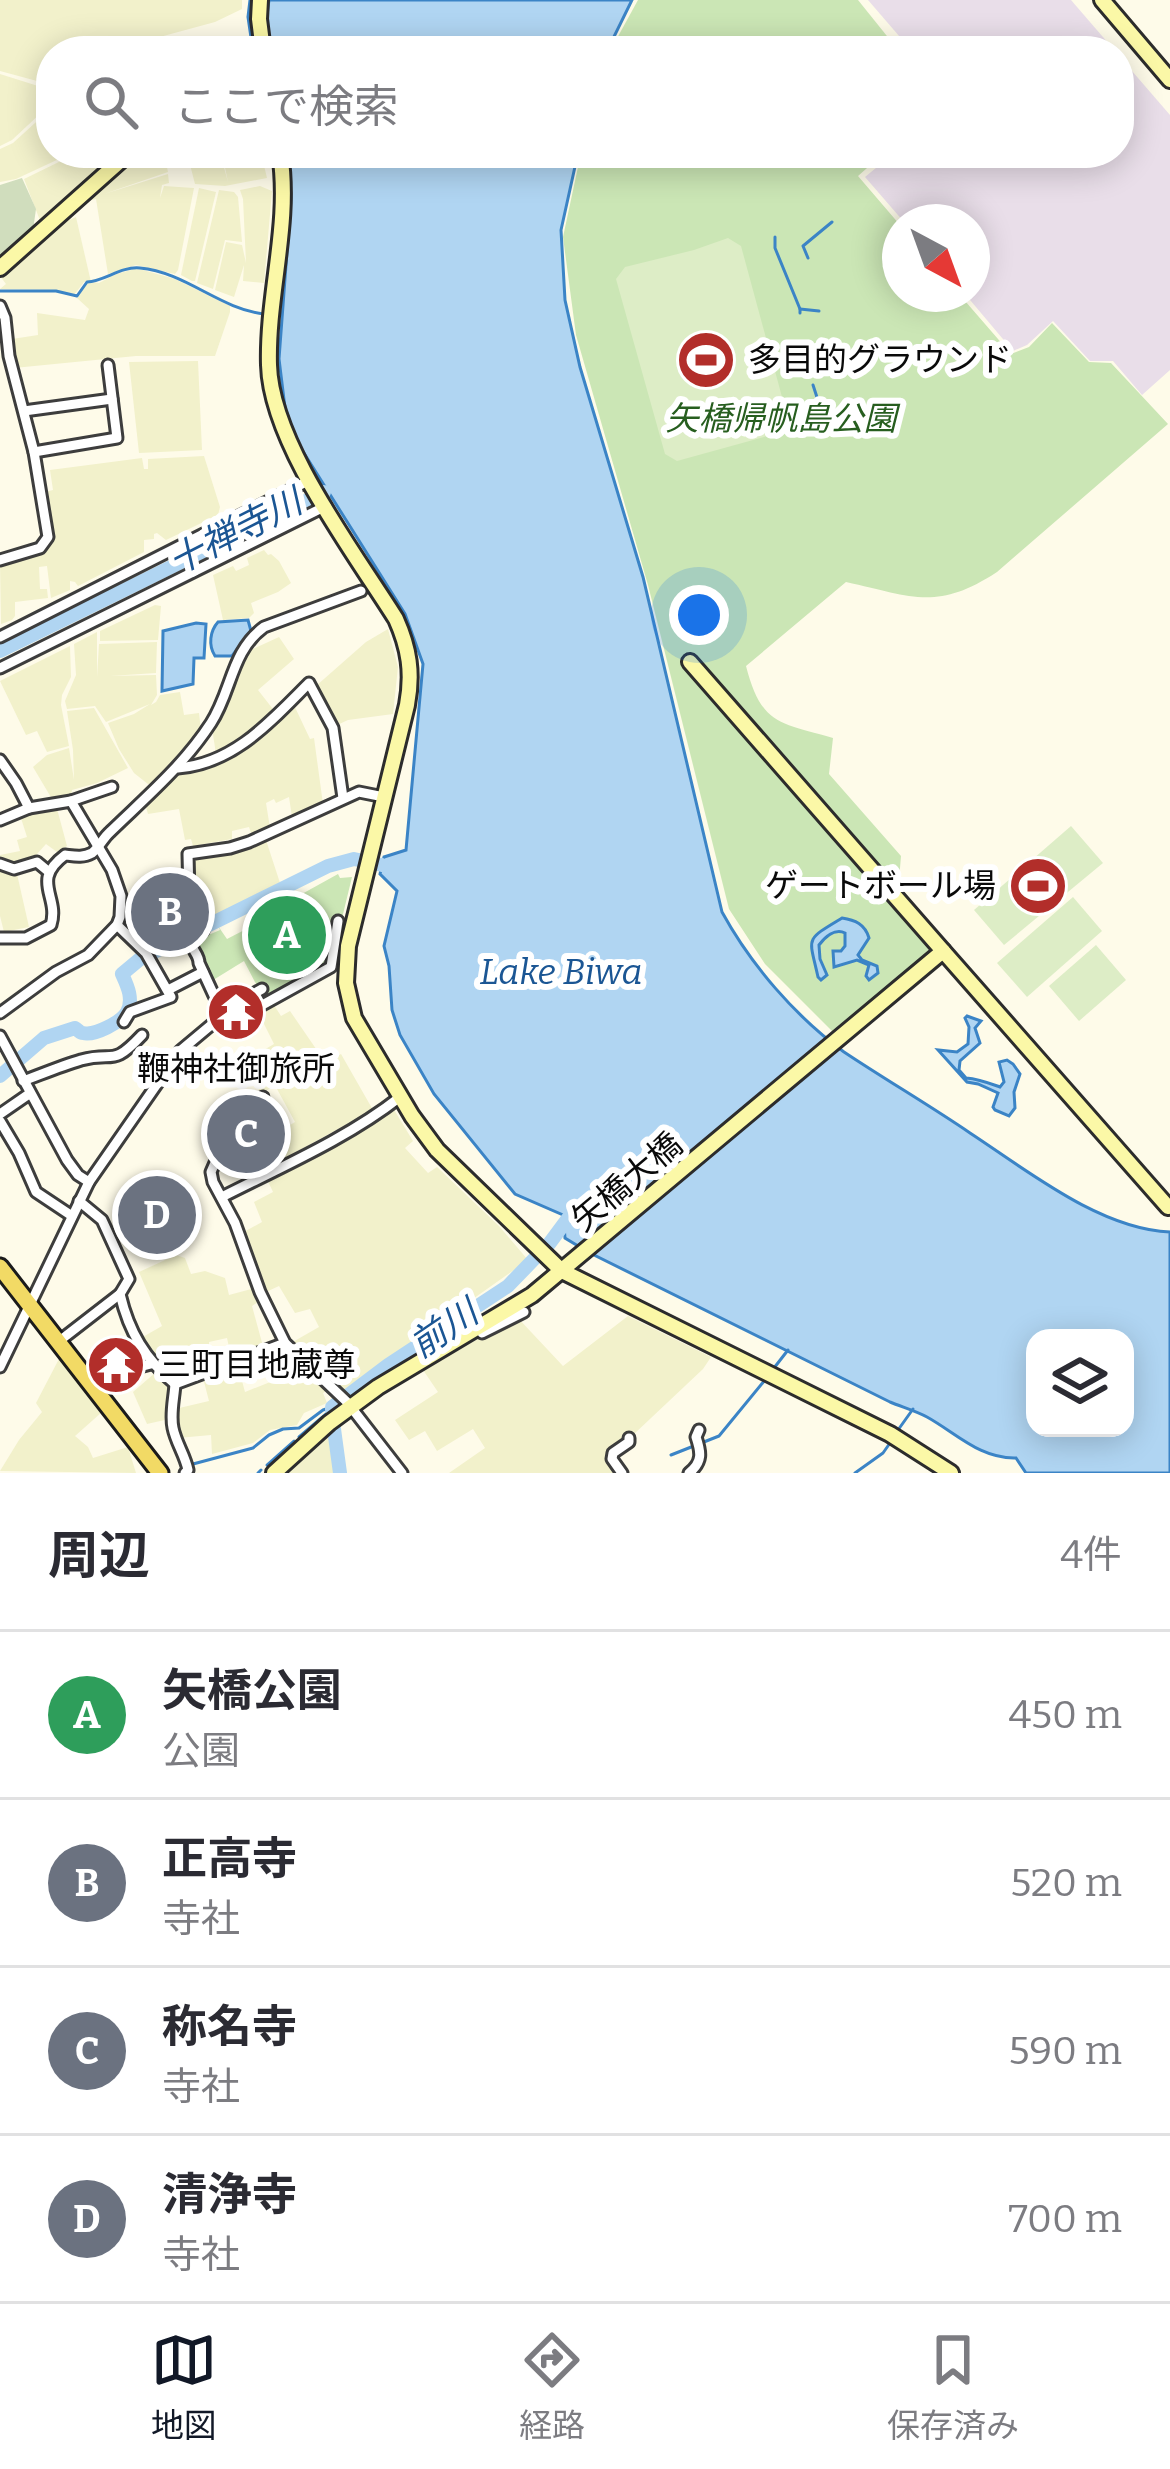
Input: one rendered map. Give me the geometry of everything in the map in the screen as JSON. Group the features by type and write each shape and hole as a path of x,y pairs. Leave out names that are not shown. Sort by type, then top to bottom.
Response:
{"main road":[{"path":"0,1267 160,1473"}],"street":[{"path":"260,0 261,36"},
{"path":"1102,0 1133,36"},
{"path":"1134,38 1170,80"},
{"path":"0,268 112,168"},
{"path":"281,168 284,203 269,346 274,401 311,481 396,619 410,663 407,705 348,946 346,983 359,1029 437,1150 542,1254 895,1437 951,1473"},
{"path":"0,306 48,537 40,548 0,560"},
{"path":"34,452 117,438 107,365"},
{"path":"24,411 112,399"},
{"path":"0,637 311,481"},
{"path":"0,668 325,505"},
{"path":"0,938 26,938 51,925 54,914 46,885 57,860 64,855 84,856 98,847 178,768 212,722 237,656 253,635 361,591"},
{"path":"690,662 1168,1207"},
{"path":"178,768 202,763 245,743 309,683 334,728 344,798"},
{"path":"0,760 29,808"},
{"path":"0,820 112,788"},
{"path":"222,1013 191,945 202,929 189,896 188,854 249,842 359,792 384,796"},
{"path":"0,1013 56,972 88,956 117,925 122,906 119,888 71,801"},
{"path":"0,864 14,869 37,862 49,872"},
{"path":"222,1013 245,1014 331,967 338,921"},
{"path":"117,925 147,954 170,997 130,1012 124,1022"},
{"name":"矢橋大橋","path":"274,1473 344,1408 532,1295 943,951"},
{"path":"168,990 203,972"},
{"path":"0,1367 89,1182 180,1051 222,1013 262,989"},
{"path":"23,1081 84,1059 117,1056 142,1034"},
{"path":"2,1043 73,1169 89,1182"},
{"path":"29,1094 0,1118 36,1192 72,1216"},
{"path":"222,1197 320,1146 400,1096"},
{"path":"263,1097 215,1135 221,1149 212,1177 285,1343 402,1473"},
{"path":"58,1342 120,1294 129,1279 102,1220 79,1202"},
{"path":"120,1294 126,1317 151,1364 175,1384"},
{"path":"344,1408 524,1312"},
{"path":"175,1384 285,1343"},
{"path":"88,1380 151,1364"},
{"path":"175,1384 172,1421 187,1461 185,1473"},
{"path":"693,1472 701,1452 696,1437 699,1430"},
{"path":"622,1473 611,1459 629,1438"}],"shaded area":[{"path":"868,0 1071,0 1102,36 899,36"},
{"path":"1134,73 1170,115 1170,370 1142,395 1113,361 1090,361 1053,321 1013,351 980,312 990,312 990,204 888,204 865,177 876,168 1134,168"}],"green space":[{"path":"0,0 242,0 242,9 215,22 163,36 36,36 36,81 0,71"},
{"path":"638,0 858,0 887,36 618,36"},
{"path":"0,74 36,85 36,118 0,146"},
{"path":"36,122 40,168 0,182 0,149"},
{"path":"47,168 103,168 41,223 24,179"},
{"path":"120,168 167,168 168,172 104,194 168,174 169,183 162,185 160,198 164,186 194,188 175,274 136,265 108,274 96,199 90,194"},
{"path":"191,168 224,168 228,182 225,168 265,168 267,178 225,186 195,184"},
{"name":"矢橋帰帆島公園","path":"578,168 867,168 858,176 882,204 882,312 975,312 1011,354 1029,347 1052,323 1089,362 1111,363 1168,424 997,572 940,596 906,596 846,582 746,666 766,711 786,724 833,738 829,774 901,856 899,880 886,892 930,944 927,954 834,1033 765,964 729,909 648,585 576,335 563,237"},
{"path":"22,178 36,209 33,230 0,261 0,185"},
{"path":"260,186 272,191 264,283 243,281 244,265 234,297 215,290 226,242 242,245 246,263 240,190"},
{"path":"199,188 216,192 192,281 181,275"},
{"path":"219,190 238,197 242,242 225,240 213,289 197,283"},
{"path":"76,217 91,282 143,270 175,279 230,306 215,356 136,356 14,368 12,339 38,335 37,313 85,320 89,309 77,298 89,281 74,295 0,289 6,284 0,276 58,225"},
{"name":"多目的グラウンド","path":"728,238 741,246 788,419 782,432 677,461 665,454 616,279 625,267"},
{"path":"198,361 202,450 139,453 129,362"},
{"path":"204,456 220,507 218,515 166,540 154,534 154,539 144,540 144,552 78,586 70,581 70,590 51,598 47,566 39,567 40,589 47,589 48,598 15,602 15,616 1,624 0,563 50,547 45,492 53,490 50,470 142,458 148,469 148,459"},
{"path":"264,550 279,561 291,583 251,603 254,613 249,618 223,620 213,575 249,565 247,558"},
{"path":"161,606 158,640 100,641 100,631"},
{"path":"388,629 398,667 393,714 335,726 316,686"},
{"path":"97,632 97,677 99,644 157,642 156,673 110,676 156,675 157,695 151,705 160,695 180,692 184,715 199,713 201,730 155,784 134,773 108,723 150,704 106,722 95,706 67,709 65,701 76,675 74,644"},
{"path":"279,637 294,659 258,690 276,713 248,738 216,754 212,728 242,654"},
{"path":"70,646 71,677 61,705 69,746 47,752 37,731 26,735 0,681"},
{"path":"293,703 310,739 314,738 323,804 292,817 289,797 276,803 274,799 266,803 270,828 252,836 249,827 232,831 232,839 193,846 191,839 185,840 179,809 148,814 146,807 181,771 217,761"},
{"path":"94,708 128,768 72,790 71,797 52,799 33,767 47,755 69,748 74,780 67,711"},
{"path":"56,805 67,846 57,852 46,844 36,861 16,866 1,863 0,855 20,851 17,840 27,837 20,815"},
{"name":"ゲートボール場","path":"1071,826 1103,863 1004,945 974,910"},
{"path":"265,837 281,886 204,925 193,901 191,857"},
{"path":"0,868 17,874 29,927 4,932"},
{"path":"338,874 352,877 333,967 266,1003 244,961 210,982 195,946 199,939 220,930 218,926 227,939"},
{"path":"1073,897 1102,931 1027,997 997,963"},
{"path":"1096,945 1126,980 1079,1021 1049,986"},
{"path":"272,1002 281,1016 290,1011 323,1059 262,1093 238,1065 274,1044 257,1010"},
{"path":"341,1054 373,1110 263,1170 251,1149 295,1122 277,1089"},
{"path":"393,1108 413,1141 405,1148 428,1173 437,1167 528,1260 344,1390 291,1343 319,1327 310,1309 295,1313 279,1286 266,1292 242,1233 262,1222 254,1202 273,1192 266,1177"},
{"path":"176,1255 185,1258 191,1274 205,1271 225,1278 229,1295 255,1288 261,1300 252,1306 264,1350 232,1361 227,1338 209,1342 209,1370 173,1380 157,1365 141,1338 162,1326 139,1272"},
{"path":"628,1316 711,1357 633,1435 606,1455 618,1473 449,1473 485,1448 473,1429 437,1451 425,1431 409,1440 395,1420 438,1392 423,1370 517,1317 563,1366"},
{"path":"60,1357 102,1412 75,1436 93,1458 128,1447 136,1473 0,1471 42,1412 36,1403"},
{"path":"238,1366 245,1392 305,1368 329,1389 323,1393 327,1403 304,1413 297,1425 270,1430 253,1443 212,1454 211,1435 178,1438 175,1409 209,1401 203,1378"},
{"path":"156,1372 172,1387 169,1419 147,1424 133,1392"},
{"path":"329,1431 338,1473 283,1473"}],"water":[{"path":"269,0 632,0 614,36 268,36"},
{"name":"Lake Biwa","path":"289,168 575,168 561,230 565,300 580,367 643,577 722,912 776,988 844,1052 1066,1196 1117,1221 1170,1232 1170,1473 1026,1473 1016,1458 980,1450 923,1415 588,1252 565,1238 563,1215 515,1194 434,1094 400,1035 392,1010 384,946 397,891 380,874 384,857 406,850 423,664 405,614 297,442 285,408 279,359"},
{"path":"248,620 251,631 232,656 215,656 211,638 218,622"},
{"path":"206,624 204,658 194,658 193,684 162,691 163,631"},
{"path":"842,918 859,924 867,933 869,938 858,955 877,966 878,973 869,980 869,965 857,960 834,967 833,951 845,946 841,932 819,945 827,975 818,977 812,941"},
{"path":"967,1016 981,1021 975,1028 980,1043 960,1061 959,1070 966,1078 1000,1087 1004,1082 999,1062 1013,1064 1020,1074 1015,1108 1009,1116 993,1107 998,1093 967,1082 938,1050 957,1052 968,1044"}],"waterway":[{"path":"250,0 251,36"},
{"path":"808,258 803,246 832,222"},
{"path":"775,237 775,248 800,309"},
{"path":"0,291 56,291 77,296 87,282 140,268 172,276 232,305 264,314"},
{"path":"800,313 800,309 819,311"},
{"path":"813,385 825,422"},
{"name":"十禅寺川","path":"0,651 324,492"},
{"path":"0,1076 44,1038 75,1028 94,1032 119,1020 130,1002 122,974 140,959 328,866 354,859 382,865"},
{"name":"前川","path":"549,1244 575,1209"},
{"name":"前川","path":"347,1396 508,1286 536,1257"},
{"path":"774,1368 788,1350"},
{"path":"671,1455 719,1436 765,1380"},
{"name":"前川","path":"332,1410 340,1401"},
{"path":"193,1464 253,1448 269,1435 299,1428 332,1407"},
{"path":"299,1437 332,1409"},
{"path":"898,1430 913,1409"},
{"name":"前川","path":"334,1429 340,1473"},
{"path":"267,1465 294,1441"},
{"path":"855,1473 890,1443"},
{"path":"258,1473 261,1470"}],"place":[{"name":"多目的グラウンド","path":"706,360"},
{"name":"ゲートボール場","path":"1038,886"},
{"name":"正高寺","path":"170,912"},
{"name":"矢橋公園","path":"287,935"},
{"name":"鞭神社御旅所","path":"236,1012"},
{"name":"称名寺","path":"246,1134"},
{"name":"清浄寺","path":"157,1215"},
{"name":"三町目地蔵尊","path":"116,1365"}]}
